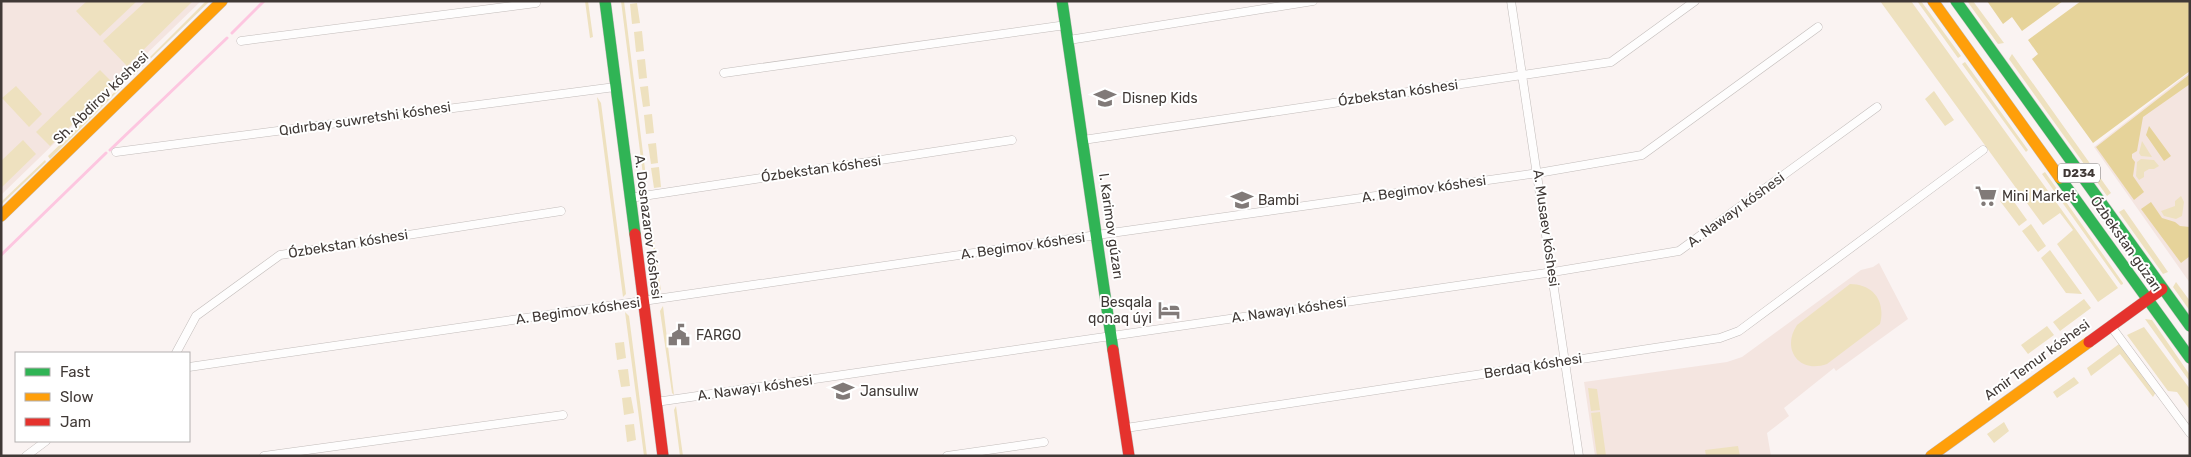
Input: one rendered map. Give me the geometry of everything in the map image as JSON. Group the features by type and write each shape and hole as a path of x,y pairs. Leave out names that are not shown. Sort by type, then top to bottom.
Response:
{"main road":[{"name":"Sh. Abdirov kóshesi","path":"1,216 222,1"},
{"name":"A. Dosnazarov kóshesi","path":"604,1 663,456"},
{"name":"I. Karimov gúzarı","path":"1062,1 1129,456"},
{"name":"Ózbekstan gúzarı","path":"1933,1 2190,358"},
{"name":"Ózbekstan gúzarı","path":"1956,1 2190,326"},
{"name":"Amir Temur kóshesi","path":"1931,456 2162,289"}],"street":[{"path":"1069,40 1313,1"},
{"path":"1512,4 1520,1"},
{"name":"Ózbekstan kóshesi","path":"1083,140 1611,62 1695,1"},
{"path":"242,41 536,4"},
{"name":"A. Musaev kóshesi","path":"1512,4 1579,456"},
{"path":"724,73 1066,24"},
{"name":"A. Begimov kóshesi","path":"190,367 1538,173 1642,155 1818,26"},
{"name":"Qıdırbay suwretshi kóshesi","path":"116,152 615,87"},
{"name":"A. Nawayı kóshesi","path":"656,402 1552,272 1679,251 1877,107"},
{"name":"Ózbekstan kóshesi","path":"630,198 1012,140"},
{"name":"Berdaq kóshesi","path":"1126,428 1720,338 1739,331 1983,150"},
{"name":"Ózbekstan kóshesi","path":"177,352 196,316 280,255 561,211"},
{"path":"2110,325 2190,433"},
{"path":"264,456 563,415"},
{"path":"26,456 45,442"},
{"path":"947,456 1044,442"}],"shaded area":[{"path":"1,1 201,1 1,195"},
{"path":"87,1 137,1 100,36 76,11"},
{"path":"146,1 193,1 127,66 103,41"},
{"path":"206,1 210,1 133,76 132,75"},
{"path":"585,1 588,1 593,37 590,38"},
{"path":"621,1 624,1 647,185 644,183"},
{"path":"1880,1 1911,1 2118,288 2098,302 2057,244 2073,230 2060,213 2043,225"},
{"path":"1917,1 1921,1 1961,56 1958,58"},
{"path":"1967,1 1973,1 2004,43 1998,44"},
{"path":"1987,1 2063,1 2022,31 2012,17 2003,24"},
{"path":"2081,1 2190,1 2190,71 2093,143 2032,59 2038,54 2028,40"},
{"path":"637,3 640,23 632,24 630,4"},
{"path":"642,31 644,51 636,52 634,32"},
{"path":"2012,54 2111,193 2107,196 2009,59"},
{"path":"645,59 647,78 639,79 637,60"},
{"path":"1965,62 2028,150 2026,152 1962,64"},
{"path":"100,70 114,84 50,146 36,132"},
{"path":"2190,72 2190,283 2094,147"},
{"path":"2190,74 2190,84 2143,117 2137,151 2132,154 2132,158 2135,162 2133,176 2144,192 2134,200 2096,147"},
{"path":"16,86 42,114 29,127 2,98"},
{"path":"648,86 650,106 643,107 640,87"},
{"path":"122,87 50,159 48,156"},
{"path":"1934,91 1954,120 1945,126 1925,99"},
{"path":"597,97 601,103 626,294 623,297"},
{"path":"652,114 654,133 646,134 644,115"},
{"path":"2149,126 2171,156 2164,161 2146,135"},
{"path":"23,140 36,154 1,188 1,161"},
{"path":"2142,141 2152,157 2141,156 2139,153"},
{"path":"656,143 658,163 651,164 648,144"},
{"path":"2141,159 2154,160 2159,166 2144,172 2144,177 2139,180 2136,176 2137,162"},
{"path":"45,160 46,162 1,205 1,202"},
{"path":"659,167 661,187 654,188 651,168"},
{"path":"2045,172 2123,284 2121,285 2042,174"},
{"path":"2009,195 2027,220 2019,226 2000,201"},
{"path":"2181,196 2184,202 2182,216 2176,219 2164,216 2161,211 2175,206 2175,201"},
{"path":"648,198 661,291 659,290 646,201"},
{"path":"2151,202 2162,218 2175,222 2180,226 2190,227 2190,256 2181,263 2141,209"},
{"path":"2124,209 2168,272 2163,274 2119,212"},
{"path":"2031,224 2046,246 2038,252 2022,231"},
{"path":"2050,250 2082,294 2066,293 2041,258"},
{"path":"1879,263 1908,319 1836,371 1834,368 1784,408 1789,416 1767,433 1771,456 1595,456 1584,382 1727,362 1742,357 1861,270 1873,267"},
{"path":"2176,282 2190,301 2190,311 2173,287"},
{"path":"1850,284 1865,287 1876,295 1881,308 1880,324 1827,364 1808,366 1801,362 1792,351 1791,343 1797,325"},
{"path":"2084,299 2091,308 2060,331 2053,322"},
{"path":"663,306 674,395 672,393 660,311"},
{"path":"625,312 629,316 647,456 644,456"},
{"path":"2145,319 2152,320 2190,375 2190,382"},
{"path":"2047,326 2054,335 2028,354 2021,345"},
{"path":"2144,327 2190,389 2190,410 2177,392 2168,391 2127,335"},
{"path":"624,342 626,358 617,360 615,343"},
{"path":"2119,344 2156,392 2153,397 2120,354 2091,376 2087,368"},
{"path":"628,369 630,386 621,387 618,370"},
{"path":"2074,377 2079,383 2057,398 2053,392"},
{"path":"1588,388 1597,389 1600,410 1591,411"},
{"path":"631,397 634,413 624,415 622,398"},
{"path":"676,406 683,456 680,456 674,410"},
{"path":"1600,412 1606,456 1597,456 1591,413"},
{"path":"2004,422 2009,431 1994,443 1987,434"},
{"path":"634,424 636,440 627,442 625,425"},
{"path":"1738,446 1740,456 1706,456 1705,450"}],"waterway":[{"path":"232,33 264,1"},
{"path":"110,150 227,38"},
{"path":"1,255 106,153"}],"traffic: fast":[{"path":"605,1 635,234"},
{"path":"1062,1 1113,350"},
{"path":"1956,1 2190,326"},
{"path":"2060,178 2190,358"}],"traffic: slow":[{"path":"1,216 222,1"},
{"path":"1933,1 2060,178"},
{"path":"1931,456 2089,342"}],"traffic: jam":[{"path":"635,234 663,456"},
{"path":"2089,342 2162,289"},
{"path":"1113,350 1129,456"}],"place":[{"name":"Disnep Kids","path":"1105,98"},
{"name":"Mini Market","path":"1986,196"},
{"name":"Bambi","path":"1242,200"},
{"name":"Besqala qonaq úyi","path":"1169,310"},
{"name":"FARGO","path":"679,335"},
{"name":"Jansulıw","path":"843,391"}]}
